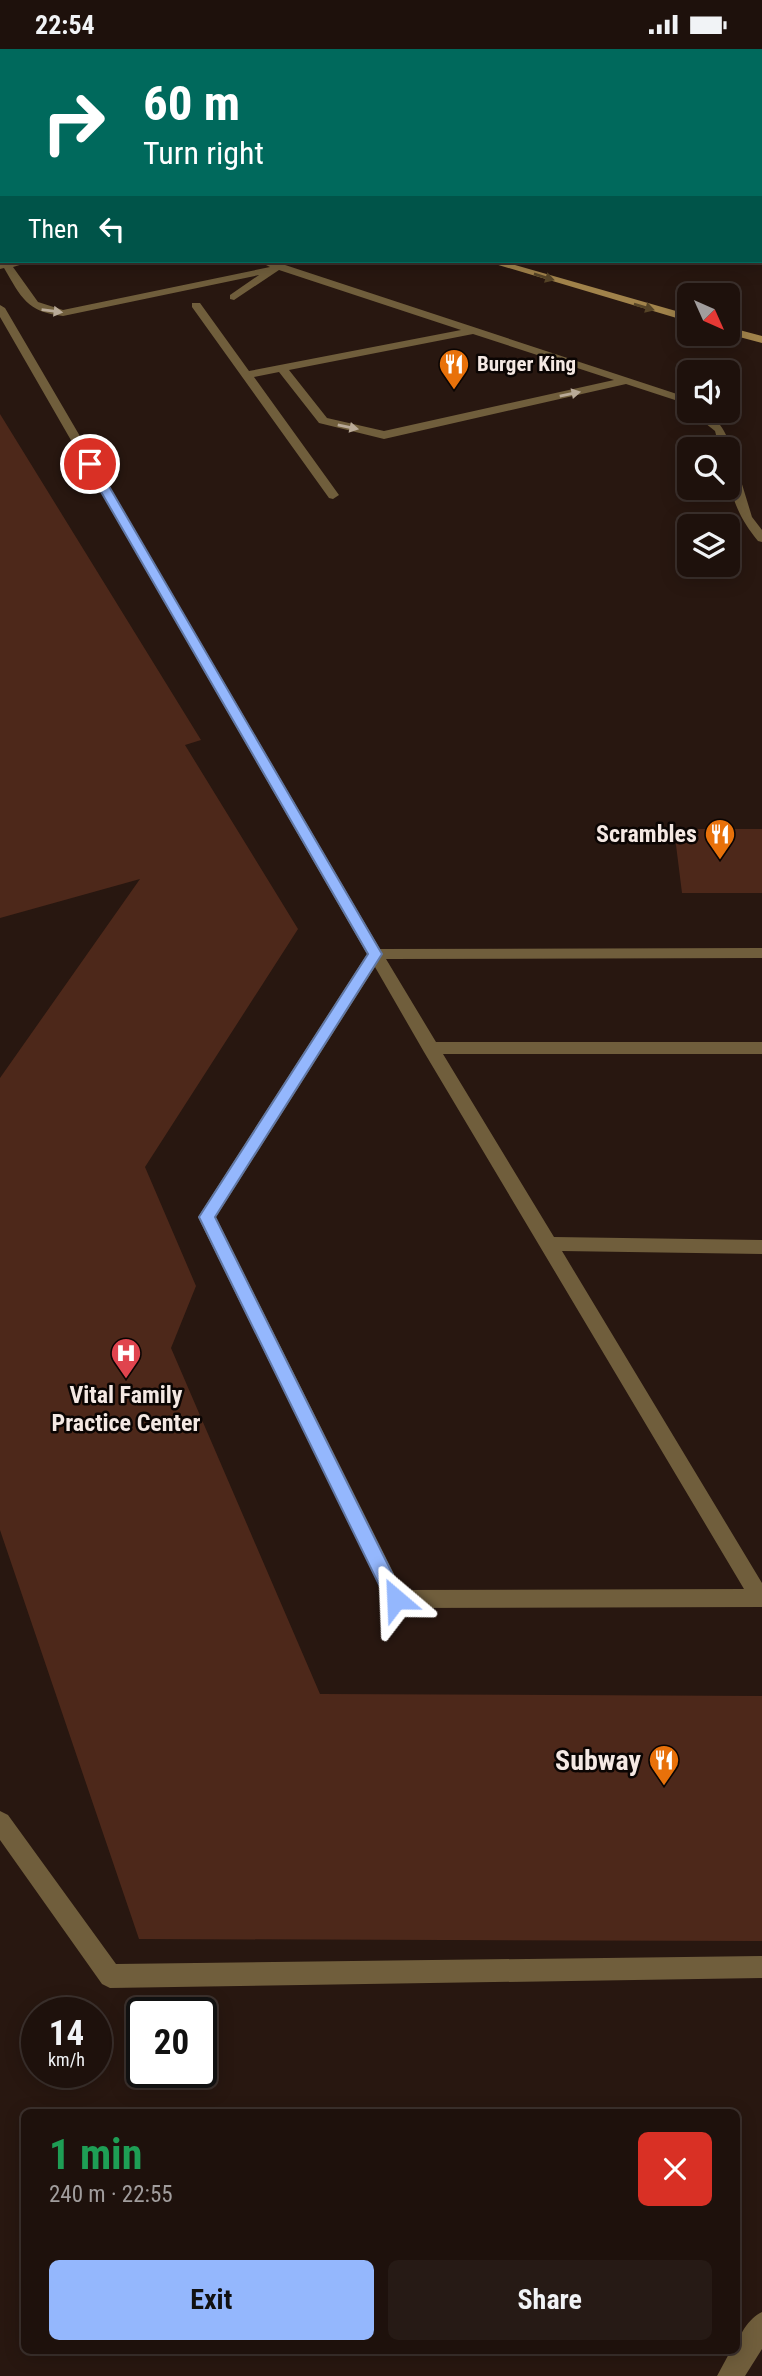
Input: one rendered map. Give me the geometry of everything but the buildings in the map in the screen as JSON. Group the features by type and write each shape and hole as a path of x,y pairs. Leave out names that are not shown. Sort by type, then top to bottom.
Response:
{"main road":[{"path":"497,263 677,315"},
{"path":"740,334 762,340"}],"lane":[{"path":"267,263 677,397"},
{"path":"3,266 35,307 45,312 64,313 277,268"},
{"path":"234,297 277,268"},
{"path":"196,305 333,495"},
{"path":"0,309 430,1048 761,1598"},
{"path":"247,375 474,330"},
{"path":"282,368 323,421 384,435 628,381"},
{"path":"711,423 720,430 722,437"},
{"path":"740,498 746,518 762,538"},
{"path":"375,954 762,953"},
{"path":"375,954 207,1217 396,1599 761,1598"},
{"path":"430,1048 762,1048"},
{"path":"548,1244 762,1247"},
{"path":"0,1822 110,1976 762,1967"},
{"path":"730,2376 762,2325"}],"place":[{"name":"Burger King","path":"454,391"},
{"name":"Scrambles","path":"720,861"},
{"name":"Vital Family Practice Center","path":"126,1380"},
{"name":"Subway","path":"664,1787"}],"route":[{"path":"90,464 375,954 207,1217 396,1599"}]}
